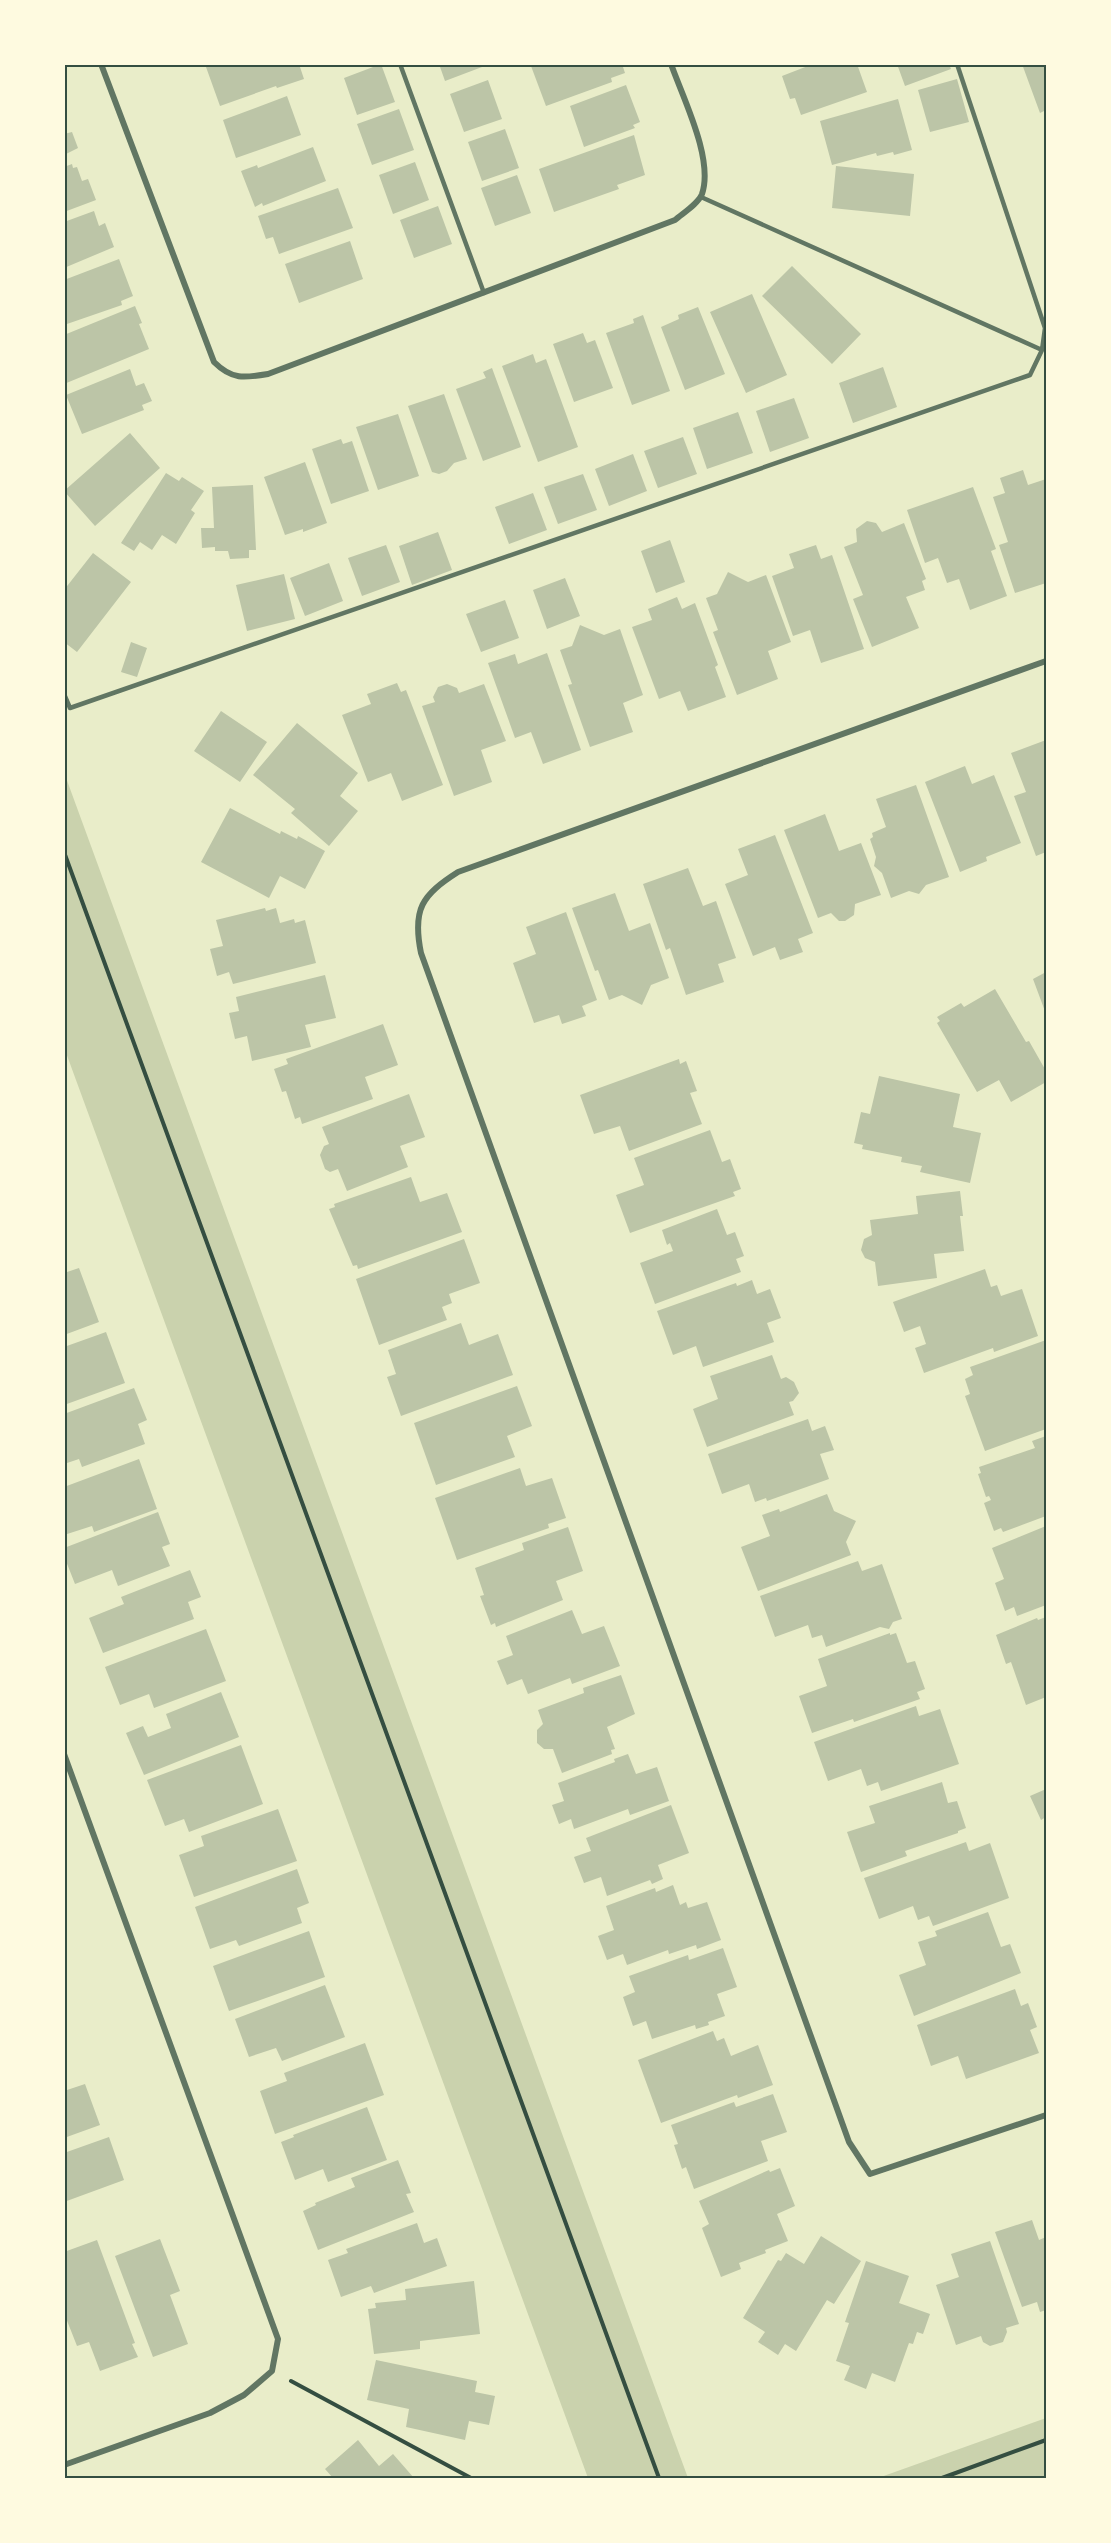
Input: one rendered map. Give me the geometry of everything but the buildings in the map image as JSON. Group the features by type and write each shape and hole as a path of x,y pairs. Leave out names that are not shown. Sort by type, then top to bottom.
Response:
{"street":[{"path":"101,64 214,362 226,374 246,378 268,374 675,220 701,196 704,164 671,64"},
{"path":"1047,661 458,872 434,887 421,906 416,930 421,953 849,2142 870,2174 1047,2115"},
{"path":"64,1754 278,2339 272,2371 244,2395 210,2413 64,2465"}],"lane":[{"path":"400,64 484,292"},
{"path":"64,694 70,708 1030,375 1042,350 1046,328 957,64"},
{"path":"701,196 1042,350"}],"path":[{"path":"64,852 659,2478"},
{"path":"272,2371 471,2478"},
{"path":"942,2478 1047,2440"}],"green space":[{"path":"65,775 688,2478 588,2478 65,1050"},
{"path":"1046,2418 1046,2478 878,2478"}]}
